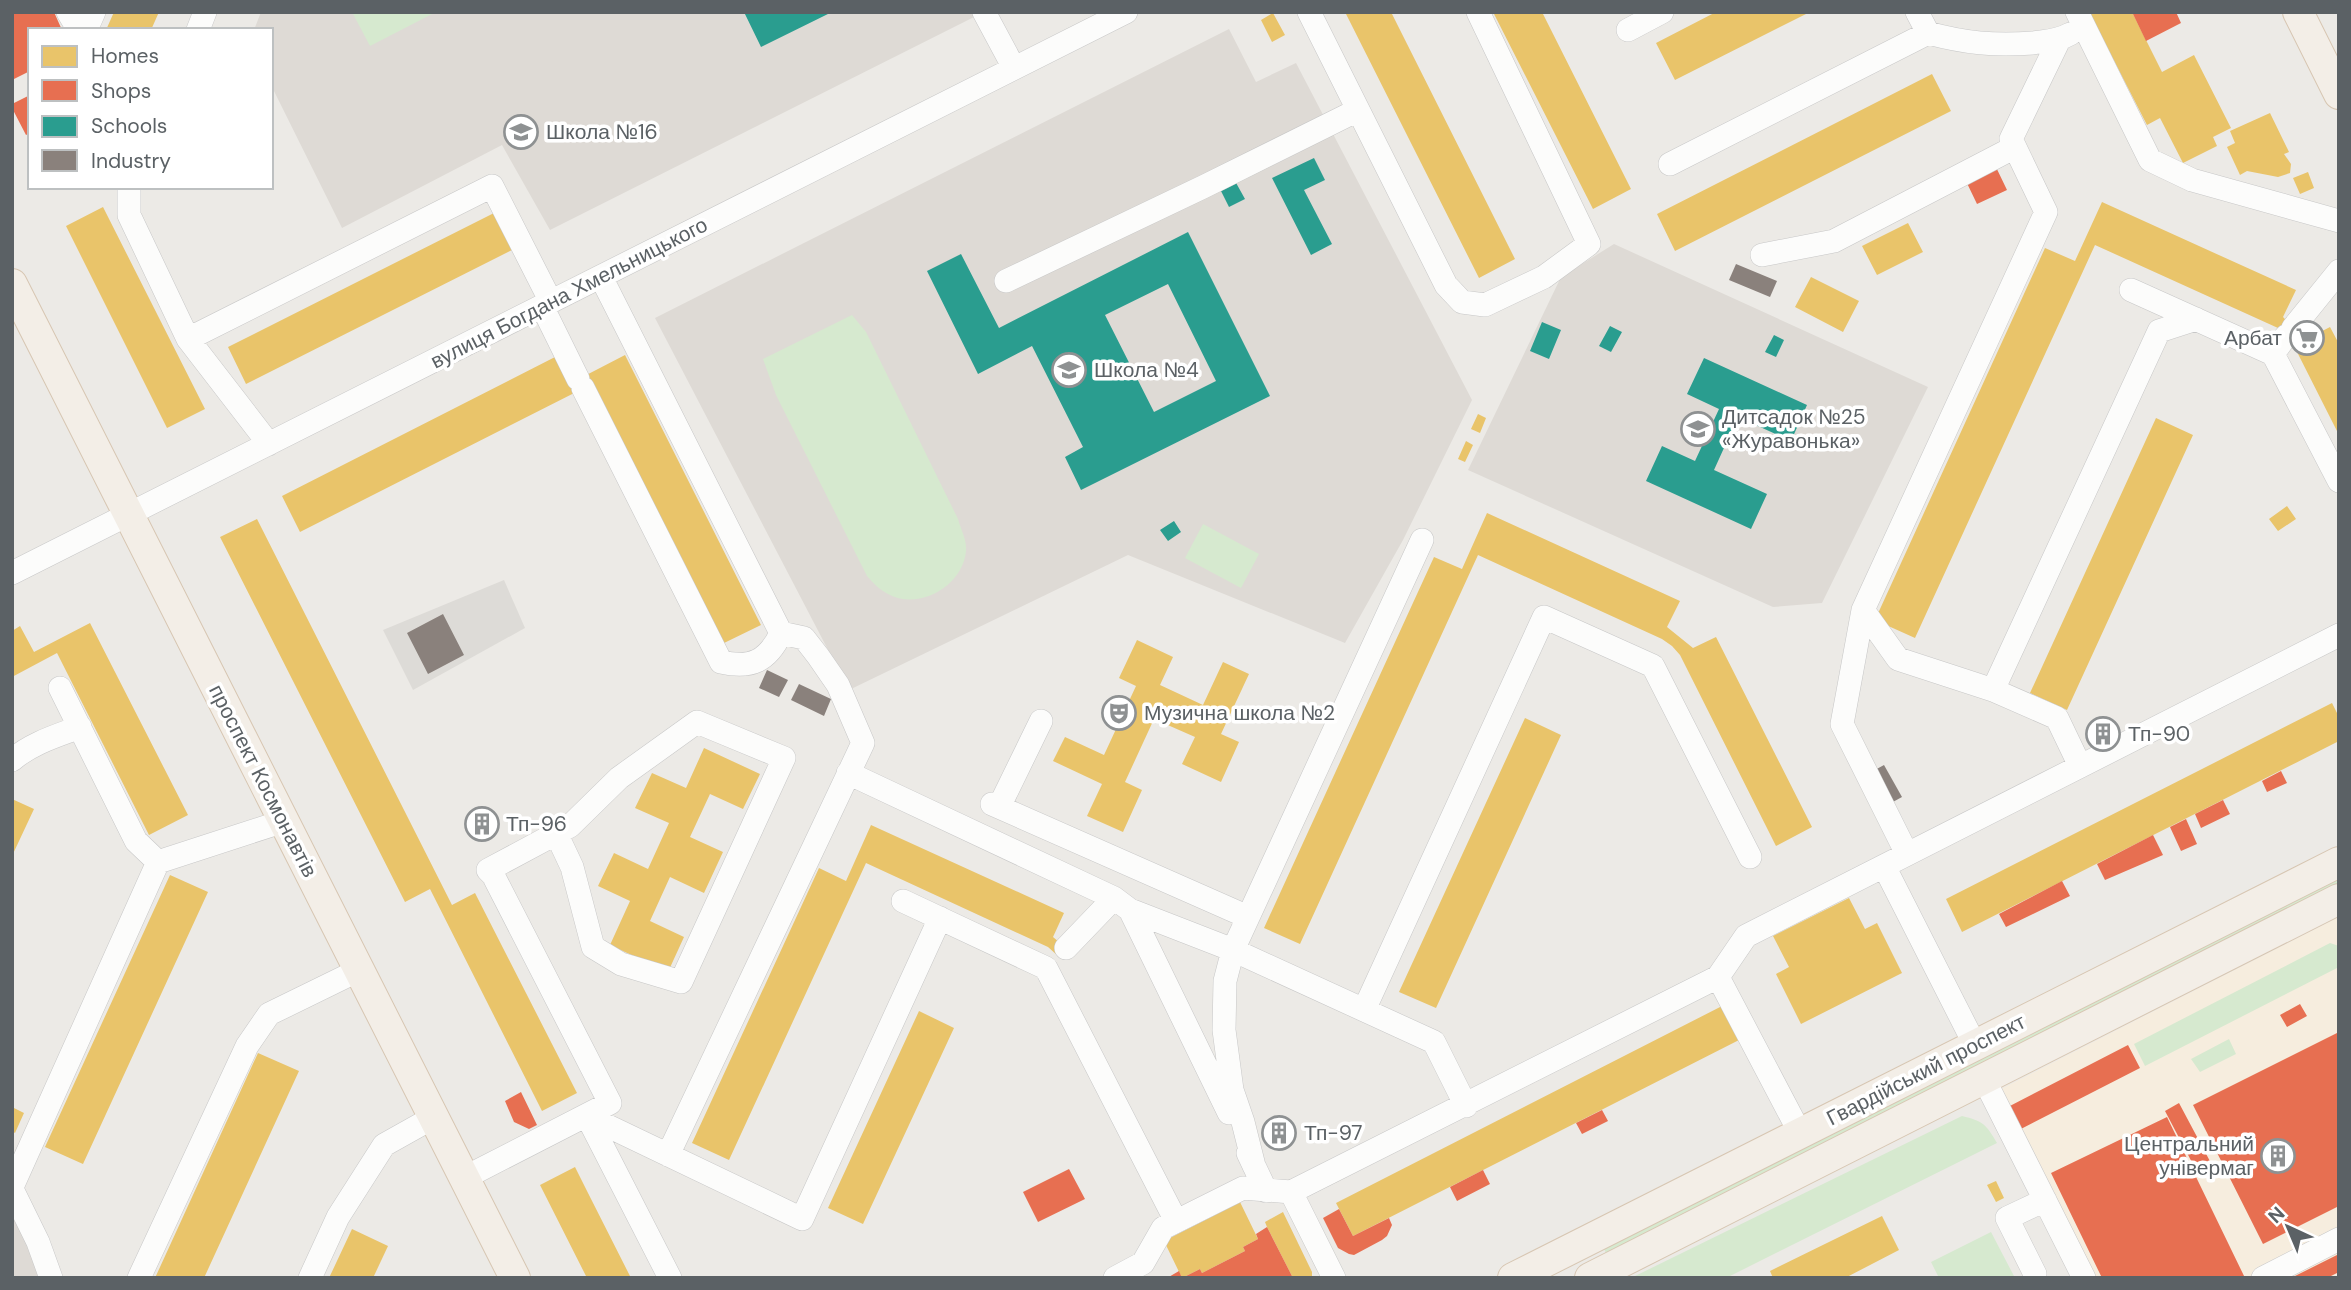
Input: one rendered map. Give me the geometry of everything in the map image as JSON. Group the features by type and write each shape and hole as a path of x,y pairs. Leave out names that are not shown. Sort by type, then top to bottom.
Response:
{"main road":[{"path":"2298,12 2339,94"},
{"name":"проспект Космонавтів","path":"12,284 513,1277"},
{"name":"Гвардійський проспект","path":"1513,1278 2339,862"},
{"name":"Гвардійський проспект","path":"1592,1277 2339,899"},
{"path":"1578,1245 1592,1277"}],"street":[{"path":"68,12 74,22 90,21 94,12"},
{"path":"984,12 1014,68"},
{"name":"вулиця Богдана Хмельницького","path":"12,573 1126,12"},
{"path":"1309,12 1446,285 1462,302 1485,305 1544,277 1589,244 1478,12"},
{"path":"1628,30 1662,12"},
{"path":"1917,12 1928,33"},
{"path":"1907,854 1842,724 1863,610 2046,212 2011,139 2059,40 2080,20 2150,160 2192,180 2339,221"},
{"path":"1670,164 1928,33 1965,43 2004,45 2059,40"},
{"path":"1006,281 1358,110"},
{"path":"1762,255 1834,241 2015,147"},
{"path":"188,339 492,186 581,384 721,662 736,666 750,664 764,657 774,647 780,633 601,276"},
{"path":"129,189 129,215 188,339 269,444"},
{"path":"2284,339 2339,271"},
{"path":"2131,289 2196,319 2284,339"},
{"path":"1993,690 2159,331 2196,319"},
{"path":"2284,339 2339,481"},
{"path":"1254,1166 1233,1090 1224,1030 1225,982 1233,950 1422,540"},
{"path":"1863,610 1898,659 1993,690 2057,718 2080,766"},
{"path":"1364,1010 1544,617 1653,666 1751,857"},
{"path":"668,1155 863,743 838,685 804,638 780,633"},
{"path":"1115,1278 1143,1264 1163,1228 1243,1188 1291,1192 1466,1106 1718,977 1744,937 2339,635"},
{"path":"60,688 136,841 158,862"},
{"path":"1041,721 996,806 1248,917"},
{"path":"464,1178 610,1103 500,887 488,870 556,833 570,826 619,778 697,722 784,758 681,982 621,964 593,947 572,867 556,833"},
{"path":"12,760 43,741 79,727"},
{"path":"848,773 1122,904 1233,950 1434,1042 1466,1106"},
{"path":"51,1278 38,1242 12,1188 158,862 284,821"},
{"path":"1884,866 1975,1045"},
{"path":"903,901 940,918 1057,958 1176,1222"},
{"path":"1057,958 1122,904"},
{"path":"1122,904 1266,1191"},
{"path":"587,1116 802,1219 940,918"},
{"path":"139,1278 247,1046 269,1014 359,970"},
{"path":"1718,977 1800,1133"},
{"path":"1984,1079 2084,1278"},
{"path":"587,1116 670,1278"},
{"path":"310,1278 338,1217 384,1145 433,1117"},
{"path":"1291,1192 1334,1278"},
{"path":"2035,1274 2007,1218 2045,1200"},
{"path":"2263,1278 2339,1239"}],"shaded area":[{"name":"Школа №16","path":"261,12 984,12 550,230 502,145 342,228 273,89 273,28 255,28"},
{"name":"Школа №4","path":"1229,29 1256,82 1296,63 1472,400 1403,540 1345,643 1128,555 849,690 655,318"},
{"name":"Дитсадок №25 «Журавонька»","path":"1614,244 1928,387 1822,603 1773,607 1468,470 1561,277"},
{"path":"504,580 525,628 413,690 383,630"},
{"path":"2339,917 2339,1274 2330,1278 2092,1278 1997,1091"},
{"path":"12,1212 43,1278 12,1278"}],"green space":[{"path":"352,12 436,12 370,46"},
{"path":"852,315 866,332 958,519 965,539 966,551 957,575 938,592 926,597 900,598 888,594 867,576 776,395 763,359"},
{"path":"1203,524 1259,554 1241,588 1185,558"},
{"path":"2339,872 2339,885 1607,1255 1602,1245"},
{"path":"2330,943 2339,946 2339,967 2145,1066 2134,1044"},
{"path":"2229,1039 2236,1054 2200,1072 2191,1059"},
{"path":"1962,1116 1983,1124 1997,1143 1726,1278 1631,1278"},
{"path":"1991,1232 2015,1278 1939,1278 1931,1262"}],"building: Homes":[{"path":"114,12 159,12 152,28 107,28"},
{"path":"1345,12 1391,12 1515,259 1479,278"},
{"path":"1493,12 1542,12 1631,189 1593,209"},
{"path":"1716,12 1810,12 1675,80 1656,43"},
{"path":"2089,12 2132,12 2162,72 2194,55 2231,128 2213,137 2217,146 2183,163 2160,118 2147,125"},
{"path":"1273,13 1285,35 1272,42 1261,20"},
{"path":"1932,74 1951,111 1675,251 1657,214"},
{"path":"2270,113 2289,152 2284,154 2291,164 2290,173 2278,177 2247,171 2240,175 2227,147 2235,143 2230,131"},
{"path":"2308,172 2314,188 2300,194 2293,178"},
{"path":"2102,202 2296,290 2283,317 2305,340 2330,327 2339,344 2339,435 2294,346 2278,328 2095,245 1915,638 1875,620 2045,248 2075,261"},
{"path":"103,207 205,409 167,428 66,226"},
{"path":"496,212 514,249 246,384 228,347"},
{"path":"1908,223 1923,252 1877,275 1862,246"},
{"path":"1811,277 1859,301 1843,332 1795,307"},
{"path":"625,355 761,625 722,644 592,384 300,532 282,496 555,357 569,384"},
{"path":"1478,414 1486,418 1480,433 1471,429"},
{"path":"2156,418 2193,435 2067,710 2030,693"},
{"path":"1466,441 1473,445 1465,462 1458,459"},
{"path":"2287,506 2296,519 2278,531 2269,519"},
{"path":"1487,513 1680,601 1667,627 1693,648 1716,637 1812,827 1776,846 1680,655 1672,646 1478,555 1300,944 1264,928 1434,557 1462,569"},
{"path":"257,519 452,905 475,893 577,1093 542,1111 430,889 405,902 220,537"},
{"path":"90,623 188,815 149,835 57,653 12,677 12,631 20,626 34,652"},
{"path":"1137,640 1173,657 1160,685 1203,705 1223,662 1249,674 1221,734 1239,742 1221,782 1182,764 1195,737 1154,719 1125,782 1142,790 1123,832 1087,816 1102,784 1053,761 1065,737 1104,755 1136,686 1119,678"},
{"path":"2332,703 2339,717 2339,741 1962,932 1946,899"},
{"path":"1525,718 1561,735 1436,1008 1399,992"},
{"name":"Тп-90","path":"2109,720 2117,738 2097,748 2088,730"},
{"path":"704,748 760,774 743,809 710,794 690,837 723,852 704,893 670,877 650,921 684,937 668,972 610,945 630,901 598,886 614,853 648,869 669,823 635,808 652,773 686,788"},
{"path":"12,799 34,809 12,856"},
{"name":"Тп-96","path":"486,809 496,829 479,838 468,818"},
{"path":"871,825 1064,913 1053,937 1066,948 1058,956 1048,947 866,863 729,1160 692,1143 819,868 846,881"},
{"path":"170,875 208,892 83,1164 45,1147"},
{"path":"1849,898 1865,929 1877,923 1902,973 1801,1024 1776,974 1789,967 1773,936"},
{"path":"1724,1005 1741,1039 1353,1236 1336,1203"},
{"path":"919,1011 954,1028 863,1224 828,1208"},
{"path":"258,1053 299,1071 204,1278 155,1278"},
{"path":"12,1107 24,1113 15,1133 12,1131"},
{"name":"Тп-97","path":"1285,1119 1294,1136 1272,1147 1264,1129"},
{"path":"575,1167 631,1278 587,1278 540,1185"},
{"path":"1996,1181 2004,1198 1996,1202 1987,1185"},
{"path":"1240,1202 1258,1239 1243,1247 1245,1251 1202,1273 1200,1269 1182,1278 1164,1241"},
{"path":"1283,1212 1312,1272 1312,1278 1293,1278 1267,1227 1265,1222"},
{"path":"1882,1216 1899,1250 1845,1278 1773,1278 1770,1271"},
{"path":"352,1229 388,1246 373,1278 329,1278"}],"building: Shops":[{"path":"12,12 54,12 61,28 28,28 28,72 12,80"},
{"path":"2132,12 2176,12 2181,23 2146,41"},
{"path":"28,96 26,135 12,108 12,104"},
{"path":"1994,163 2007,190 1977,204 1964,177"},
{"path":"2281,771 2287,783 2267,792 2262,781"},
{"path":"2223,800 2230,814 2201,828 2195,814"},
{"path":"2186,819 2197,844 2181,851 2170,827"},
{"path":"2153,835 2163,855 2105,880 2097,864"},
{"path":"2062,881 2070,896 2006,927 1999,914"},
{"path":"2300,1004 2307,1016 2287,1027 2280,1015"},
{"name":"Центральний універмаг","path":"2339,1032 2339,1206 2263,1244 2193,1105"},
{"path":"2128,1045 2140,1068 2017,1131 2006,1108"},
{"path":"521,1092 537,1125 529,1129 514,1122 505,1101"},
{"path":"2179,1103 2212,1165 2197,1172 2165,1111"},
{"path":"1602,1110 1608,1121 1582,1134 1576,1123"},
{"path":"2167,1117 2245,1278 2102,1278 2051,1173"},
{"path":"1069,1169 1085,1199 1038,1222 1023,1192"},
{"path":"1483,1170 1490,1184 1457,1201 1450,1187"},
{"path":"1339,1209 1353,1236 1389,1218 1392,1225 1382,1240 1354,1255 1349,1254 1338,1248 1323,1218"},
{"path":"1267,1227 1293,1278 1182,1278 1200,1269 1202,1273 1245,1251 1243,1247 1258,1239 1256,1234"},
{"path":"2339,1254 2339,1272 2327,1278 2291,1278"},
{"path":"1179,1271 1182,1278 1167,1278"}],"building: Schools":[{"path":"744,12 832,12 761,47"},
{"path":"1314,158 1325,180 1304,190 1332,244 1311,255 1272,178"},
{"path":"1235,181 1245,199 1229,207 1220,189"},
{"path":"1188,232 1270,396 1081,490 1065,457 1083,447 1032,346 978,374 927,271 961,254 999,328","holes":["1168,284 1216,381 1154,412 1105,315"]},
{"path":"1542,322 1561,330 1549,359 1530,351"},
{"path":"1610,326 1622,332 1611,352 1599,346"},
{"path":"1774,335 1784,340 1776,357 1765,352"},
{"path":"1704,358 1807,405 1791,441 1738,417 1714,470 1767,494 1751,529 1646,481 1662,446 1695,461 1719,409 1687,394"},
{"path":"1174,521 1181,532 1168,541 1160,530"}],"building: Industry":[{"path":"1736,264 1777,281 1770,297 1729,280"},
{"path":"443,614 464,655 428,674 407,633"},
{"path":"767,670 788,680 779,697 759,688"},
{"path":"799,684 831,699 824,716 791,700"},
{"path":"1884,765 1902,797 1891,803 1873,771"}],"place":[{"name":"Школа №16","path":"521,132"},
{"name":"Арбат","path":"2307,338"},
{"name":"Школа №4","path":"1069,370"},
{"name":"Дитсадок №25 «Журавонька»","path":"1698,429"},
{"name":"Музична школа №2","path":"1119,713"},
{"name":"Тп-90","path":"2103,734"},
{"name":"Тп-96","path":"482,824"},
{"name":"Тп-97","path":"1279,1133"},
{"name":"Центральний універмаг","path":"2278,1156"}]}
